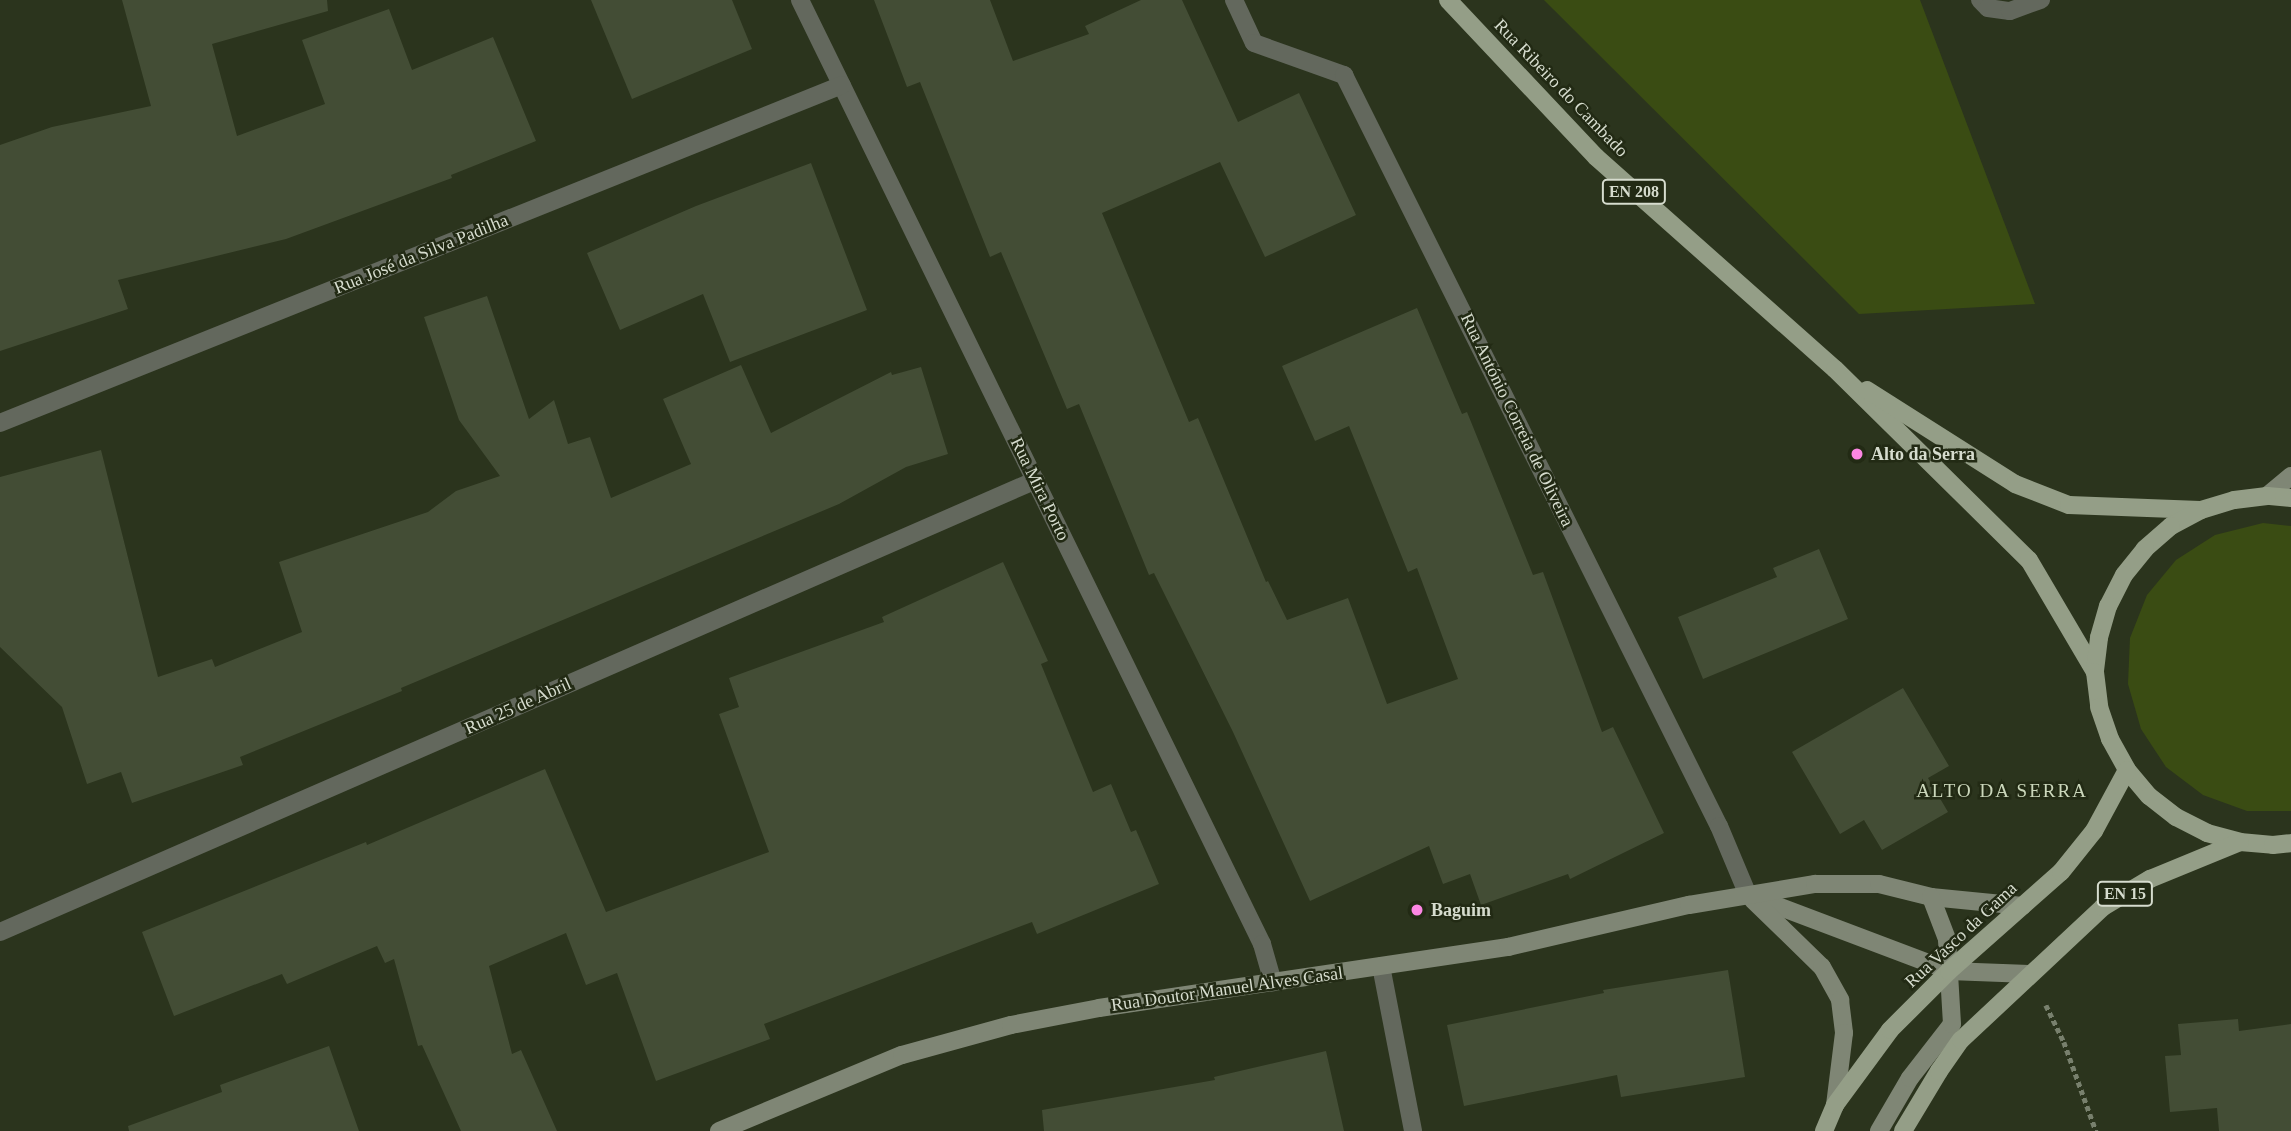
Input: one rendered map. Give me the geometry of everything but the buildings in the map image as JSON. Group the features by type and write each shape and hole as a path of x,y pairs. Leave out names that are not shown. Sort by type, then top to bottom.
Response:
{"main road":[{"name":"Rua Ribeiro do Cambado","path":"1448,0 1595,157 1835,369 2029,561 2095,672"},
{"name":"Rua Ribeiro do Cambado","path":"1835,369 2015,484 2069,505 2201,510"},
{"path":"2291,498 2267,496 2234,500 2201,510 2171,526 2145,549 2124,575 2108,606 2099,638 2095,672 2099,707 2110,740 2127,770 2149,796 2176,817 2207,833 2240,842 2273,845 2291,843"},
{"name":"Rua Vasco da Gama","path":"1824,1131 1835,1105 1890,1030 1949,971 2061,872 2094,831 2127,770"},
{"name":"EN 15","path":"1903,1131 1961,1040 2104,907 2150,879 2240,842"}],"street":[{"name":"Rua Mira Porto","path":"800,0 1262,944 1273,982"},
{"name":"Rua António Correia de Oliveira","path":"1234,0 1254,43 1344,75 1719,826 1748,895"},
{"path":"1980,0 1988,8 2010,11 2040,0"},
{"name":"Rua José da Silva Padilha","path":"0,423 842,85"},
{"path":"2267,496 2291,476"},
{"name":"Rua 25 de Abril","path":"0,932 1036,480"},
{"name":"Rua Doutor Manuel Alves Casal","path":"719,1131 902,1055 1010,1025 1099,1008 1508,947 1689,905 1815,884 1879,884 1931,897 2023,906"},
{"path":"1748,895 1949,971 2029,974"},
{"path":"1748,895 1822,967 1840,1000 1844,1033 1835,1105"},
{"path":"1879,1131 1910,1078 1952,1024 1947,939 1931,897"},
{"path":"1381,966 1413,1131"}],"path":[{"path":"2054,1021 2096,1131"}],"green space":[{"path":"1544,0 1920,0 2035,304 1859,314"},
{"path":"2263,523 2291,526 2291,811 2247,811 2203,795 2166,767 2141,729 2128,684 2130,638 2147,595 2176,560 2215,535"}],"place":[{"name":"Alto da Serra","path":"1857,454"},
{"name":"Baguim","path":"1417,910"}],"district":[{"name":"ALTO DA SERRA","path":"2002,791"}]}
